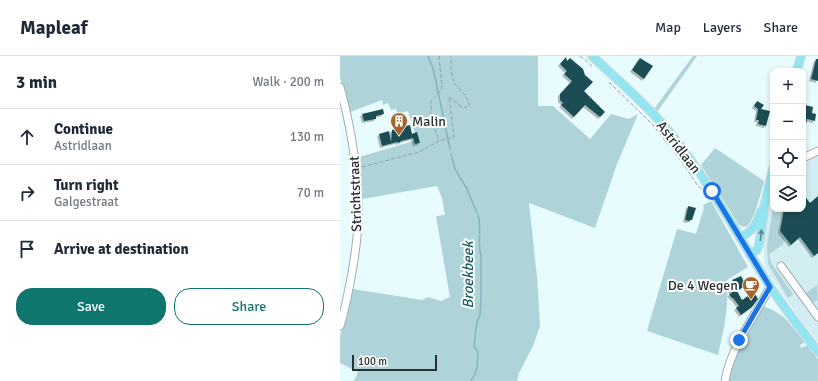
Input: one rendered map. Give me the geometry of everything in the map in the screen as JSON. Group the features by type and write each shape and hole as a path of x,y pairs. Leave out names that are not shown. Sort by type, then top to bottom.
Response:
{"main road":[{"name":"Astridlaan","path":"592,56 639,99 671,135 712,191 770,287 818,352"},
{"path":"798,68 801,56"},
{"path":"750,255 757,250 760,245 765,211 764,207 771,176"},
{"path":"740,238 751,230 757,222 761,210 764,207"}],"street":[{"name":"Strichtstraat","path":"340,87 355,156 358,211 357,242 345,310 340,326"},
{"path":"806,157 818,151"},
{"path":"781,266 818,317"},
{"path":"725,381 726,374 739,340 770,287"}],"path":[{"path":"439,56 442,89 431,101 431,117 439,141"},
{"path":"356,168 419,152 439,141 454,136 450,97 463,108 470,105 465,95 454,83 450,70 451,56"},
{"path":"580,56 595,68"},
{"path":"609,82 653,125 682,162 698,186"}],"shaded area":[{"path":"340,56 538,56 538,106 553,106 590,139 611,114 629,119 638,114 617,164 595,228 529,203 537,277 540,326 533,346 519,373 517,381 354,381 358,372 340,363 340,336 353,289 422,300 428,297 441,301 450,297 436,216 445,215 442,198 437,186 362,199 359,157 417,140 408,111 398,114 396,109 391,110 388,103 383,105 382,100 350,112 340,77"},
{"path":"693,56 697,56 657,112 654,109"},
{"path":"715,148 764,181 753,218 748,225 739,225 701,165"},
{"path":"818,156 818,343 783,295 769,274 764,263 766,225 770,202 770,212 806,212 806,162"},
{"path":"711,201 748,267 727,280 727,308 718,355 647,331 677,229 696,234 704,208 703,205"},
{"path":"773,212 782,212 779,231 785,240 783,242 784,244 769,254 771,263 793,294 788,298 768,264 767,246"},
{"path":"817,285 818,300 813,303 806,293"},
{"path":"762,306 771,309 784,317 805,342 800,345 801,348 807,345 818,359 818,381 729,381 734,357"}],"building":[{"path":"566,57 567,61 570,58 583,69 585,75 593,82 584,91 605,112 600,117 585,105 574,117 561,105 563,103 560,100 560,94 572,81 564,74 567,71 560,64"},
{"path":"640,58 653,66 644,79 632,70"},
{"path":"816,59 818,59 818,81 811,79"},
{"path":"757,101 764,105 761,109 770,111 766,126 758,124 759,120 756,120 758,109 754,106"},
{"path":"806,105 813,107 812,113 816,114 815,121 807,119 806,124"},
{"path":"383,109 384,114 376,116 376,119 364,121 362,114"},
{"name":"Malin","path":"410,125 412,134 417,132 420,143 415,144 413,138 401,141 399,143 397,142 382,146 379,134 389,131 391,142 392,130 394,130 395,126 398,128"},
{"path":"818,196 818,253 814,256 800,237 791,245 780,231 783,212 806,212 806,198 810,203"},
{"path":"688,206 696,208 692,220 689,221 685,220"},
{"path":"741,276 746,285 737,291 742,300 754,292 758,299 752,307 741,315 736,308 739,306 729,294 732,293 730,289 736,286 732,280"}],"waterway":[{"name":"Broekbeek","path":"428,56 433,68 450,149"},
{"name":"Broekbeek","path":"451,154 455,169 467,189 477,213"},
{"name":"Broekbeek","path":"471,381 477,367 478,352 474,346 477,321 480,315 481,296 481,255 479,245 480,225 478,215"}],"place":[{"name":"Malin","path":"399,136"},
{"name":"De 4 Wegen","path":"751,300"}],"route":[{"path":"712,191 770,287 739,340"}]}
